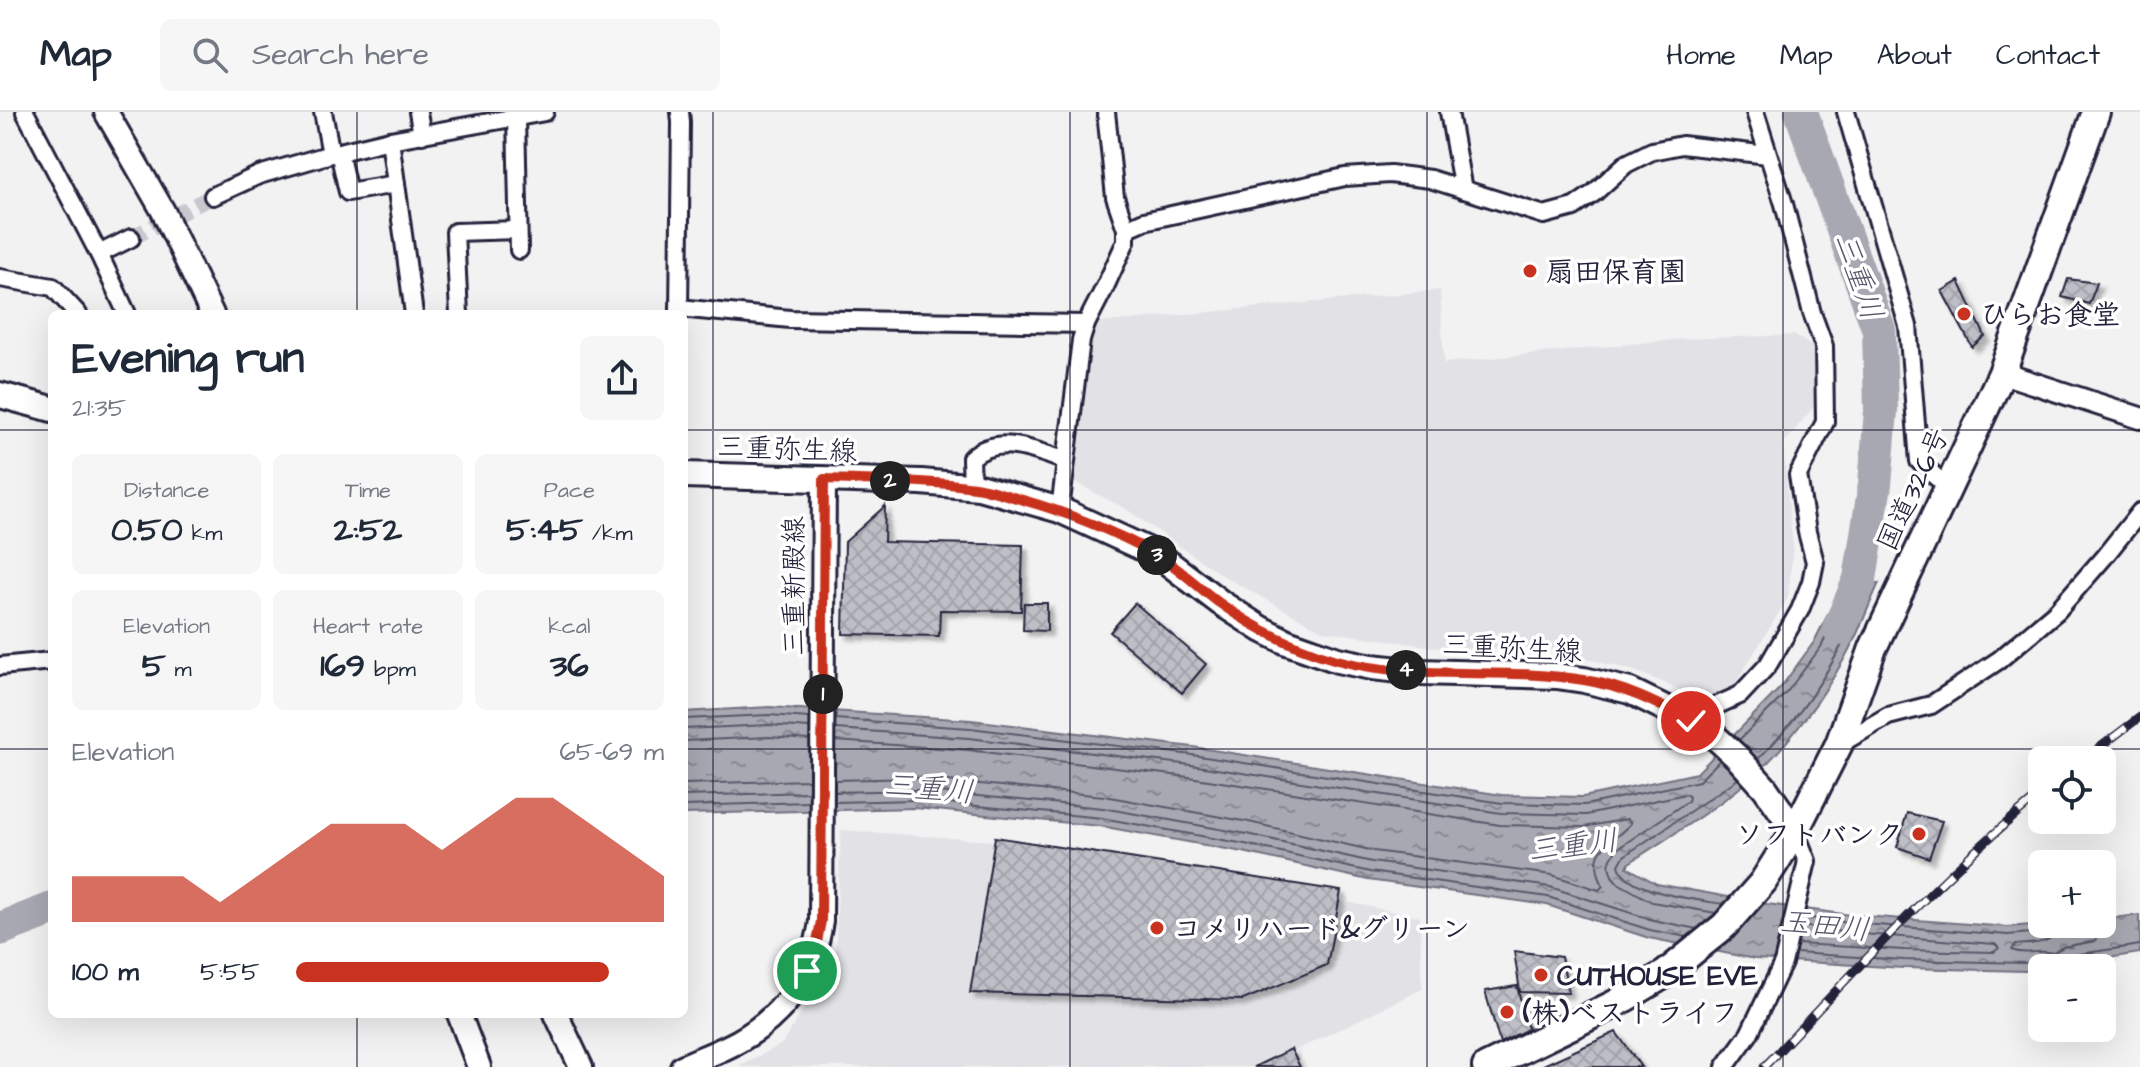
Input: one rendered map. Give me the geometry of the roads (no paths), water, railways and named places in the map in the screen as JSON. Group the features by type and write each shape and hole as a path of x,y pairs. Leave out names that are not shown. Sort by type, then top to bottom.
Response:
{"highway":[{"name":"国道326号","path":"1486,1067 1626,998 1665,974 1694,953 1740,910 1763,882 1795,831 1839,744 1873,648 2002,373 2096,112"}],"main road":[{"path":"106,112 163,211 210,310"},
{"path":"0,395 48,408"},
{"name":"三重弥生線","path":"688,475 921,482 972,487 1060,510 1158,555 1261,629 1338,660 1419,672 1557,676 1630,691 1695,723 1726,747 1765,788 1795,831"},
{"name":"三重新殿線","path":"682,1067 736,1042 759,1027 792,995 807,971 816,947 821,921 824,479"},
{"path":"461,1018 479,1067"},
{"path":"558,1018 581,1067"}],"street":[{"path":"25,112 125,310"},
{"path":"323,112 348,192 396,184"},
{"path":"418,112 422,135"},
{"path":"213,196 259,175 335,153 422,135 471,119 545,112"},
{"path":"679,310 680,112"},
{"path":"1060,510 1081,340 1126,241 1126,229 1115,197 1106,112"},
{"path":"1449,112 1463,190"},
{"path":"1695,723 1711,708 1740,695 1768,665 1800,610 1815,562 1798,475 1825,422 1824,346 1755,112"},
{"path":"1846,112 1908,326 1919,461 1937,478"},
{"path":"516,117 519,250"},
{"path":"390,140 413,310"},
{"path":"1126,229 1144,221 1345,177 1390,174 1430,179 1544,215 1574,207 1626,164 1652,151 1682,145 1768,155"},
{"path":"459,310 455,232 518,230"},
{"path":"99,254 131,238"},
{"path":"0,278 53,287 74,310"},
{"path":"688,312 790,319 1086,324"},
{"path":"2002,373 2140,418"},
{"path":"972,487 971,458 979,450 1015,445 1066,461"},
{"path":"1839,744 1888,716 1931,705 1999,660 2057,611 2140,512"},
{"path":"0,666 48,661"},
{"path":"1725,1067 1749,1034 1783,963 1807,861 1795,831"}],"water":[{"name":"玉田川","path":"1879,583 1844,660 1787,741 1737,790 1627,867 1657,884 1767,904 1851,915 2008,927 2028,925 2028,938 2116,938 2116,918 2140,915 2140,953 2116,957 2116,954 2028,954 2026,971 1903,968 1755,959 1649,938 1547,905 1368,880 1243,852 1100,826 915,808 688,814 688,712 769,707 971,720 1193,747 1502,795 1583,797 1697,773 1781,687 1814,642 1840,590"}],"waterway":[{"name":"三重川","path":"1801,112 1879,330 1881,411 1875,484 1860,579 1839,629"},
{"name":"三重川","path":"0,929 48,911"}],"tunnel":[{"path":"131,238 213,196"}],"railway":[{"path":"2102,746 2140,717"},
{"path":"1764,1067 1933,891 2028,805"}],"place":[{"name":"扇田保育園","path":"1530,271"},
{"name":"ひらお食堂","path":"1964,314"},
{"name":"ソフトバンク","path":"1919,834"},
{"name":"コメリハード&グリーン","path":"1157,928"},
{"name":"CUTHOUSE EVE","path":"1541,975"},
{"name":"(株)ベストライフ","path":"1507,1012"}]}
